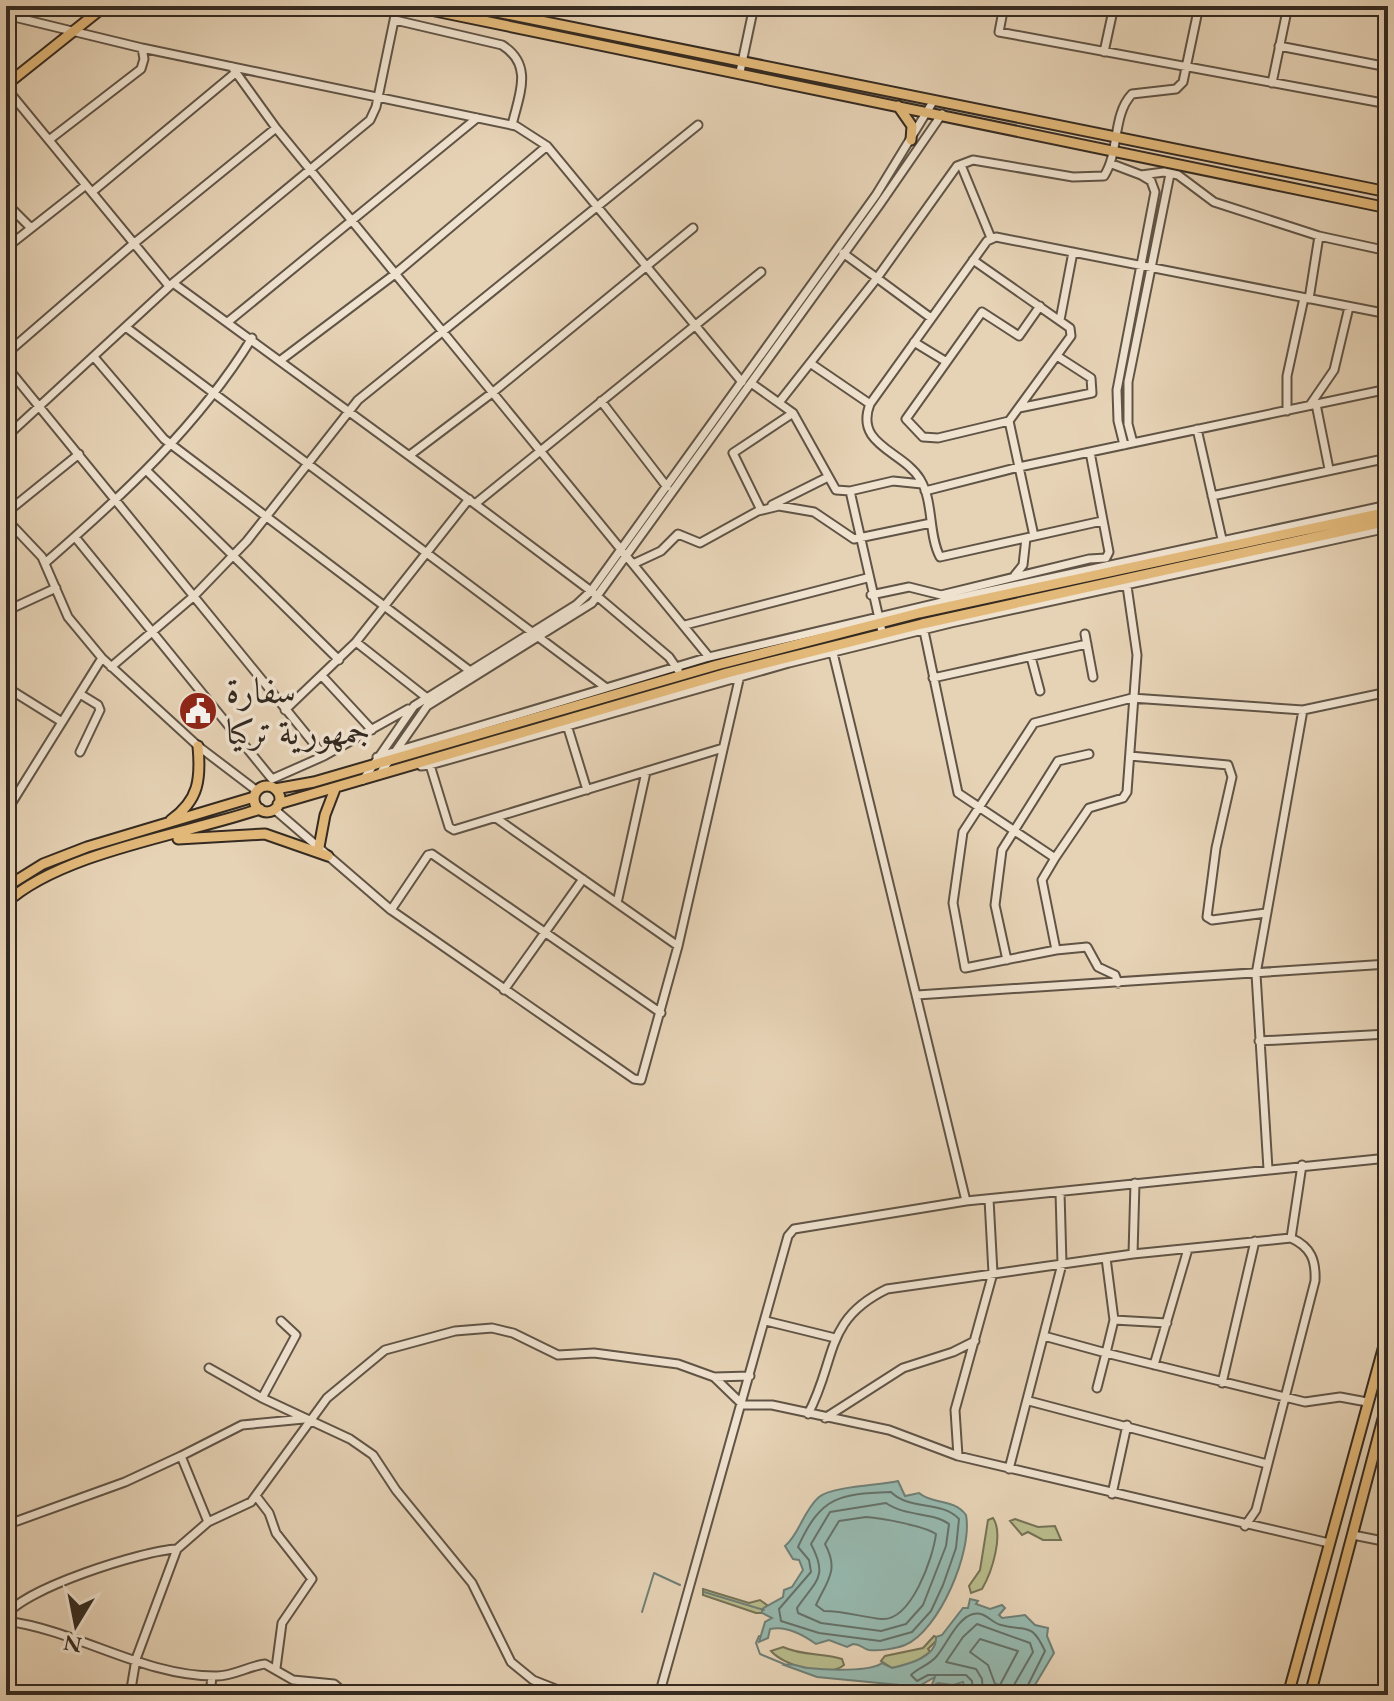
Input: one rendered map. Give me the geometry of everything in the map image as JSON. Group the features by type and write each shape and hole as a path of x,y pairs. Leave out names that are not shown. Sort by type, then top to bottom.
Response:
{"main road":[{"path":"6,86 105,6"},
{"path":"411,6 1388,208"},
{"path":"467,6 1388,192"},
{"path":"895,104 910,119 911,140"},
{"path":"922,623 1388,512"},
{"path":"6,887 54,859 255,794 263,786 282,790 678,671 880,626 922,623 1388,521"},
{"path":"6,903 60,869 741,672 880,626"},
{"path":"161,826 185,808 197,791 200,776 198,746"},
{"path":"275,789 280,798 276,807"},
{"path":"319,847 323,820 335,789"},
{"path":"255,794 260,809"},
{"path":"167,838 265,834 328,856"},
{"path":"1288,1695 1388,1331"},
{"path":"1310,1695 1388,1400"}],"street":[{"path":"6,437 171,284 365,125 374,114 379,97 397,6"},
{"path":"740,72 754,6"},
{"path":"1004,6 999,32 1388,104"},
{"path":"1104,52 1114,6"},
{"path":"781,400 961,165 973,160 1073,177 1104,176 1112,164 1124,103 1132,94 1176,89 1183,82 1199,6"},
{"path":"1272,83 1288,6"},
{"path":"6,15 233,70 512,125 532,133 547,146 647,264 742,382"},
{"path":"395,20 502,45 513,52 522,67 523,78 512,125"},
{"path":"1279,46 1388,67"},
{"path":"49,140 141,69 144,59 142,48"},
{"path":"233,70 310,170 709,657"},
{"path":"6,248 89,188 233,70"},
{"path":"6,86 132,245 171,284 229,321 594,594 678,671"},
{"path":"363,780 427,706 583,611 751,383 841,252 934,100"},
{"path":"624,553 742,382 942,114"},
{"path":"229,321 477,118"},
{"path":"111,667 194,596 269,518 348,411 442,331 698,125"},
{"path":"6,354 132,245 276,128"},
{"path":"281,360 395,274 547,146"},
{"path":"1112,164 1151,181 1155,192 1117,390 1118,421 1124,445"},
{"path":"961,165 991,238"},
{"path":"1133,443 1128,424 1128,382 1170,174"},
{"path":"1141,175 1178,175 1214,202 1319,236 1388,251"},
{"path":"6,203 31,228"},
{"path":"410,455 492,393 693,228"},
{"path":"1287,411 1287,376 1319,236"},
{"path":"991,238 1388,314"},
{"path":"991,238 870,404 866,418 872,438 910,468 924,487 938,556 942,558 1102,521"},
{"path":"841,252 931,318"},
{"path":"1060,320 1073,252"},
{"path":"973,260 1040,306 1060,320 1072,332 1009,421 930,439 907,424 906,419 982,312 1019,336 1040,306"},
{"path":"285,710 323,677 356,642 425,552 472,501 540,452 761,272"},
{"path":"1329,469 1313,404 1334,370 1349,307"},
{"path":"127,328 605,687"},
{"path":"45,563 118,500 172,444 252,338"},
{"path":"914,342 945,361"},
{"path":"1019,408 1092,393 1091,378 1057,356"},
{"path":"94,357 172,444 470,671"},
{"path":"810,363 870,404"},
{"path":"6,366 324,756"},
{"path":"751,383 781,400 793,413 836,490 850,491 893,481 924,487 1388,389"},
{"path":"601,401 667,487"},
{"path":"763,509 733,453 793,413"},
{"path":"1009,421 1030,537 1023,565 1013,577"},
{"path":"1197,429 1222,539"},
{"path":"871,595 909,587 941,595 1089,559 1106,558 1109,552 1090,452"},
{"path":"79,454 6,516 45,563 68,617 102,658 255,794"},
{"path":"1212,496 1388,458"},
{"path":"147,471 339,660"},
{"path":"633,564 661,551 678,534 700,543 828,477"},
{"path":"850,491 880,626"},
{"path":"382,758 421,741 605,687 678,671 709,657 880,626 1222,539 1388,505"},
{"path":"763,509 779,506 809,510 850,537 860,538 931,523"},
{"path":"723,748 451,830 425,764 741,672 833,653 922,623 1127,586 1388,528"},
{"path":"6,537 15,529"},
{"path":"75,537 272,779 324,756 414,706 594,594"},
{"path":"685,625 867,578"},
{"path":"1056,950 1042,880 1089,808 1126,796 1137,655 1127,586"},
{"path":"6,611 56,588"},
{"path":"922,623 957,790 1055,858"},
{"path":"1085,634 1093,677"},
{"path":"356,642 427,698"},
{"path":"933,678 1087,644"},
{"path":"833,653 966,1201"},
{"path":"1031,657 1040,691"},
{"path":"6,812 102,658"},
{"path":"276,807 391,910 638,1081 644,1078 678,946 741,672"},
{"path":"323,677 372,730"},
{"path":"6,687 62,722"},
{"path":"1118,983 1115,975 1098,967 1087,947 1056,950 969,969 963,965 953,903 963,832 1034,723 1132,698 1303,710 1388,692"},
{"path":"80,694 98,705 100,710 80,752"},
{"path":"379,775 382,758 414,706"},
{"path":"1268,1169 1256,974 1303,710"},
{"path":"567,725 587,790"},
{"path":"410,726 412,736 421,741"},
{"path":"1007,960 995,900 1002,850 1058,761 1089,754"},
{"path":"1130,756 1228,765 1232,777 1216,848 1207,917 1212,920 1266,913"},
{"path":"617,903 646,772"},
{"path":"496,818 678,946"},
{"path":"391,910 428,855 432,854 661,1013"},
{"path":"504,990 583,879"},
{"path":"917,995 1388,964"},
{"path":"1259,1041 1388,1034"},
{"path":"659,1695 743,1405 788,1236 794,1229 966,1201 1388,1158"},
{"path":"1291,1238 1302,1165"},
{"path":"1133,1254 1135,1183"},
{"path":"1009,1469 1062,1264 1060,1192"},
{"path":"958,1456 955,1410 993,1273 989,1199"},
{"path":"808,1414 823,1385 835,1338 854,1308 887,1289 1133,1254 1291,1238 1307,1247 1315,1271 1256,1510 1245,1526"},
{"path":"1222,1383 1255,1241"},
{"path":"1154,1365 1188,1249"},
{"path":"1097,1388 1114,1320 1106,1258"},
{"path":"1114,1320 1167,1323"},
{"path":"262,1398 296,1335 281,1321"},
{"path":"766,1321 835,1338"},
{"path":"130,1695 136,1659 177,1549 208,1522 246,1505 256,1496 307,1420 339,1387 385,1350 455,1331 492,1328 513,1333 558,1355 587,1353 678,1364 714,1377 750,1376"},
{"path":"1044,1336 1286,1398 1317,1402 1352,1397 1367,1402"},
{"path":"825,1418 903,1368 953,1352 975,1341"},
{"path":"209,1368 262,1398 350,1439 373,1455 396,1490 472,1583 511,1662 533,1680 571,1695"},
{"path":"714,1377 743,1405 772,1405 889,1430 958,1456 1245,1526 1329,1543"},
{"path":"1029,1401 1267,1464"},
{"path":"6,1525 125,1482 242,1425 307,1420"},
{"path":"1112,1494 1127,1425"},
{"path":"181,1456 208,1522"},
{"path":"256,1496 269,1513 276,1533 312,1579 282,1623 276,1668"},
{"path":"1353,1535 1388,1542"},
{"path":"177,1549 157,1551 65,1582 22,1600 6,1618 136,1659 212,1676 265,1664 293,1680 334,1684 347,1695"},
{"path":"210,1695 212,1676"},
{"path":"306,1695 309,1683"}],"green space":[{"path":"993,1518 997,1543 993,1563 982,1589 971,1593 969,1586 980,1570 988,1520"},
{"path":"1015,1519 1038,1527 1055,1526 1061,1540 1043,1540 1028,1532 1022,1535 1010,1521"},
{"path":"703,1589 749,1603 760,1600 767,1605 762,1613 756,1613 703,1595"},
{"path":"934,1636 939,1638 928,1649 930,1652 914,1663 892,1668 881,1661 885,1656 923,1648"},
{"path":"783,1647 842,1659 844,1665 827,1671 795,1665 771,1651"}],"water":[{"path":"898,1481 905,1496 919,1493 955,1506 966,1515 967,1530 959,1568 930,1624 905,1645 882,1650 869,1650 856,1644 847,1647 829,1640 816,1644 783,1629 770,1629 768,1638 759,1642 765,1622 772,1618 762,1613 762,1609 783,1597 784,1590 792,1587 803,1570 799,1560 793,1559 785,1546 819,1497 835,1490"},
{"path":"970,1599 990,1609 1002,1605 1005,1608 999,1615 1002,1618 1025,1615 1035,1625 1048,1628 1047,1636 1054,1653 1029,1695 966,1695 963,1682 953,1685 938,1683 931,1687 935,1677 921,1685 949,1695 910,1695 913,1689 910,1686 817,1677 784,1665 848,1670 882,1663 892,1668 914,1662 932,1650 936,1637 942,1635 963,1608 968,1608"}],"waterway":[{"path":"642,1612 654,1573 680,1585"},
{"path":"704,1592 764,1610"},
{"path":"759,1636 756,1643 760,1654 784,1664"}],"place":[{"name":"سفارة جمهورية تركيا","path":"198,711"}]}
